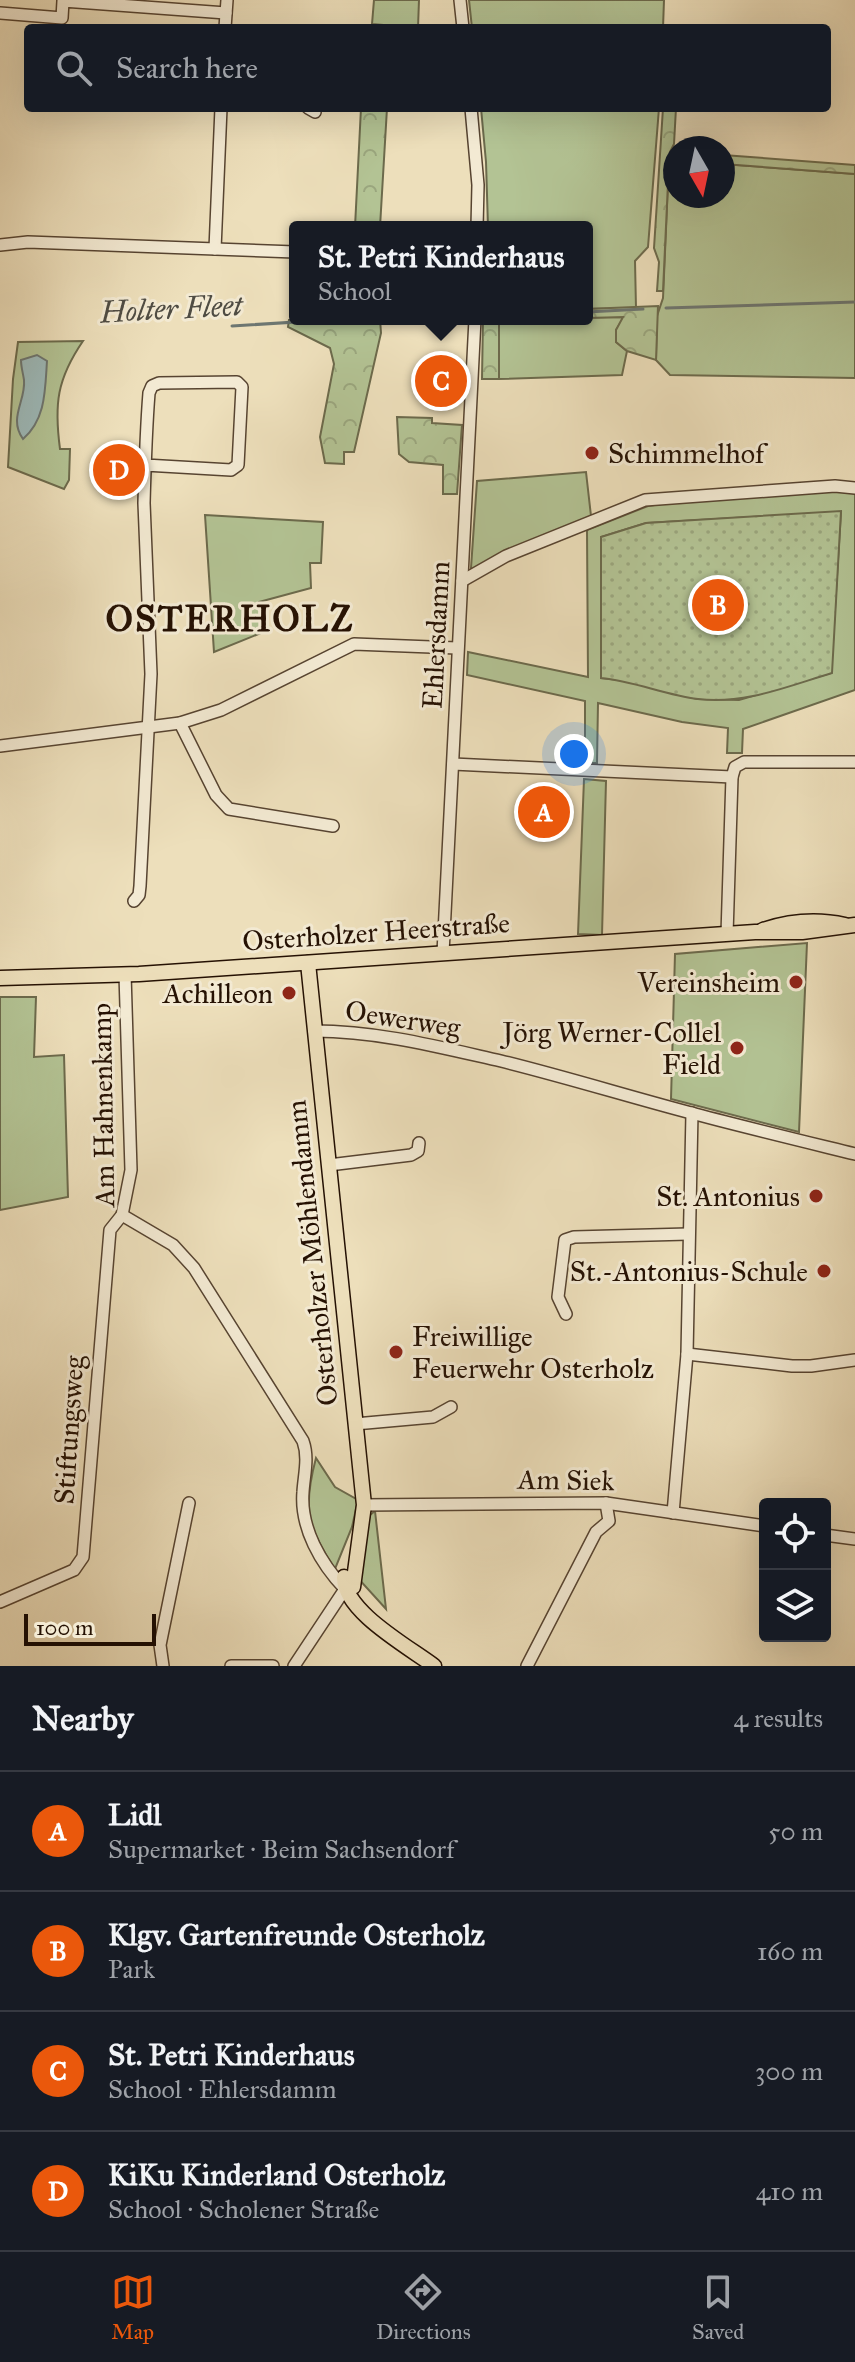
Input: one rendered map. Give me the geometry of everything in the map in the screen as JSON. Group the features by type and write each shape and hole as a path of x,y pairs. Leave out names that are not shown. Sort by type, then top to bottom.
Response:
{"main road":[{"name":"Osterholzer Heerstraße","path":"0,978 308,963 755,932 802,932 852,926"},
{"name":"Osterholzer Möhlendamm","path":"308,963 364,1505 360,1538 348,1560 343,1581 349,1588"},
{"path":"349,1588 352,1603 376,1625 434,1666"}],"street":[{"path":"0,13 62,18 63,0 227,6"},
{"path":"460,0 463,24"},
{"path":"215,249 221,112"},
{"path":"471,112 478,185 477,221"},
{"path":"0,245 28,242 289,252"},
{"name":"Ehlersdamm","path":"443,953 475,325"},
{"path":"134,901 139,895 140,886 148,725 151,630 145,465 152,386 159,383 237,382 242,387 238,465 231,470 145,465"},
{"path":"462,581 506,556 645,500 835,486 855,488"},
{"path":"0,746 180,723 221,710 354,644 457,648"},
{"path":"180,723 216,795 229,809 333,826"},
{"path":"727,934 734,772 744,762 855,762"},
{"path":"453,764 734,772"},
{"name":"Am Hahnenkamp","path":"125,974 131,1162 122,1215 173,1245 194,1268 303,1441 307,1453 302,1503 304,1515 332,1575 349,1588"},
{"name":"Oewerweg","path":"314,1031 375,1035 476,1056 855,1154"},
{"path":"673,1513 687,1354 692,1113"},
{"path":"329,1165 411,1155 418,1151 419,1143"},
{"name":"Stiftungsweg","path":"0,1602 74,1570 83,1557 110,1230 122,1215"},
{"path":"566,1314 558,1297 565,1240 574,1237 688,1234"},
{"path":"687,1354 792,1366 855,1360"},
{"path":"355,1424 433,1417 451,1407"},
{"path":"163,1666 160,1645 189,1503"},
{"path":"527,1666 596,1532 609,1521 606,1503"},
{"name":"Am Siek","path":"364,1505 606,1503 759,1525"},
{"path":"831,1536 855,1539"},
{"path":"294,1666 349,1588"},
{"path":"231,1666 273,1666"}],"green space":[{"path":"374,0 419,0 418,24 372,24"},
{"path":"469,0 664,0 663,24 472,24"},
{"path":"361,112 387,112 380,221 355,221"},
{"path":"481,112 659,112 648,247 635,261 636,308 593,309 593,221 488,221"},
{"path":"663,112 676,112 674,136 663,136 663,208 667,208 663,291 657,291 659,262 654,248"},
{"path":"735,156 855,165 855,174 735,165"},
{"path":"735,165 855,174 855,378 670,375 656,360 657,316 663,298 667,208 735,208"},
{"path":"658,306 656,360 627,351 616,342 616,330 623,317 593,318 593,309"},
{"path":"593,317 624,317 616,330 616,342 627,351 622,375 499,379 499,325 593,325"},
{"path":"289,320 289,325 380,325 354,452 344,452 344,464 325,463 320,437 334,364 330,348 288,327"},
{"path":"483,325 499,325 499,379 482,379"},
{"path":"83,341 63,380 58,405 60,449 70,449 69,480 64,489 8,467 13,379 18,342"},
{"path":"397,417 432,418 432,423 462,425 457,494 443,494 443,465 409,462 399,454"},
{"path":"586,472 591,516 473,571 477,481"},
{"path":"837,491 855,493 855,690 743,729 742,753 727,753 728,728 682,722 598,703 597,763 585,763 585,701 467,675 468,652 588,677 587,530 648,506 695,499","holes":["841,512 831,673 739,700 697,699 629,681 601,678 601,537 646,523"]},
{"path":"841,511 832,673 749,697 715,700 686,697 601,678 601,537 646,523"},
{"path":"205,515 323,522 321,563 310,563 311,588 259,602 266,631 214,652"},
{"path":"584,779 606,781 602,935 578,934"},
{"name":"Jörg Werner-Collel Field","path":"807,943 799,1132 671,1099 675,954"},
{"path":"0,997 36,997 34,1057 64,1055 68,1197 0,1210"},
{"path":"316,1458 335,1487 358,1500 352,1527 335,1569 318,1540 310,1516 309,1490"},
{"path":"375,1511 386,1609 356,1576 370,1515"}],"water":[{"path":"37,355 47,361 45,393 36,422 23,439 17,424 24,388 21,360"}],"waterway":[{"name":"Holter Fleet","path":"666,308 855,302"},
{"name":"Holter Fleet","path":"593,312 643,309"},
{"name":"Holter Fleet","path":"232,326 289,322"}],"place":[{"name":"St. Petri Kinderhaus","path":"441,381"},
{"name":"Schimmelhof","path":"592,453"},
{"name":"KiKu Kinderland Osterholz","path":"119,470"},
{"name":"Klgv. Gartenfreunde Osterholz","path":"718,605"},
{"name":"Lidl","path":"544,812"},
{"name":"Vereinsheim","path":"796,982"},
{"name":"Achilleon","path":"289,993"},
{"name":"Jörg Werner-Collel Field","path":"737,1048"},
{"name":"St. Antonius","path":"816,1196"},
{"name":"St.-Antonius-Schule","path":"824,1271"},
{"name":"Freiwillige Feuerwehr Osterholz","path":"396,1352"}],"district":[{"name":"OSTERHOLZ","path":"230,619"}]}
